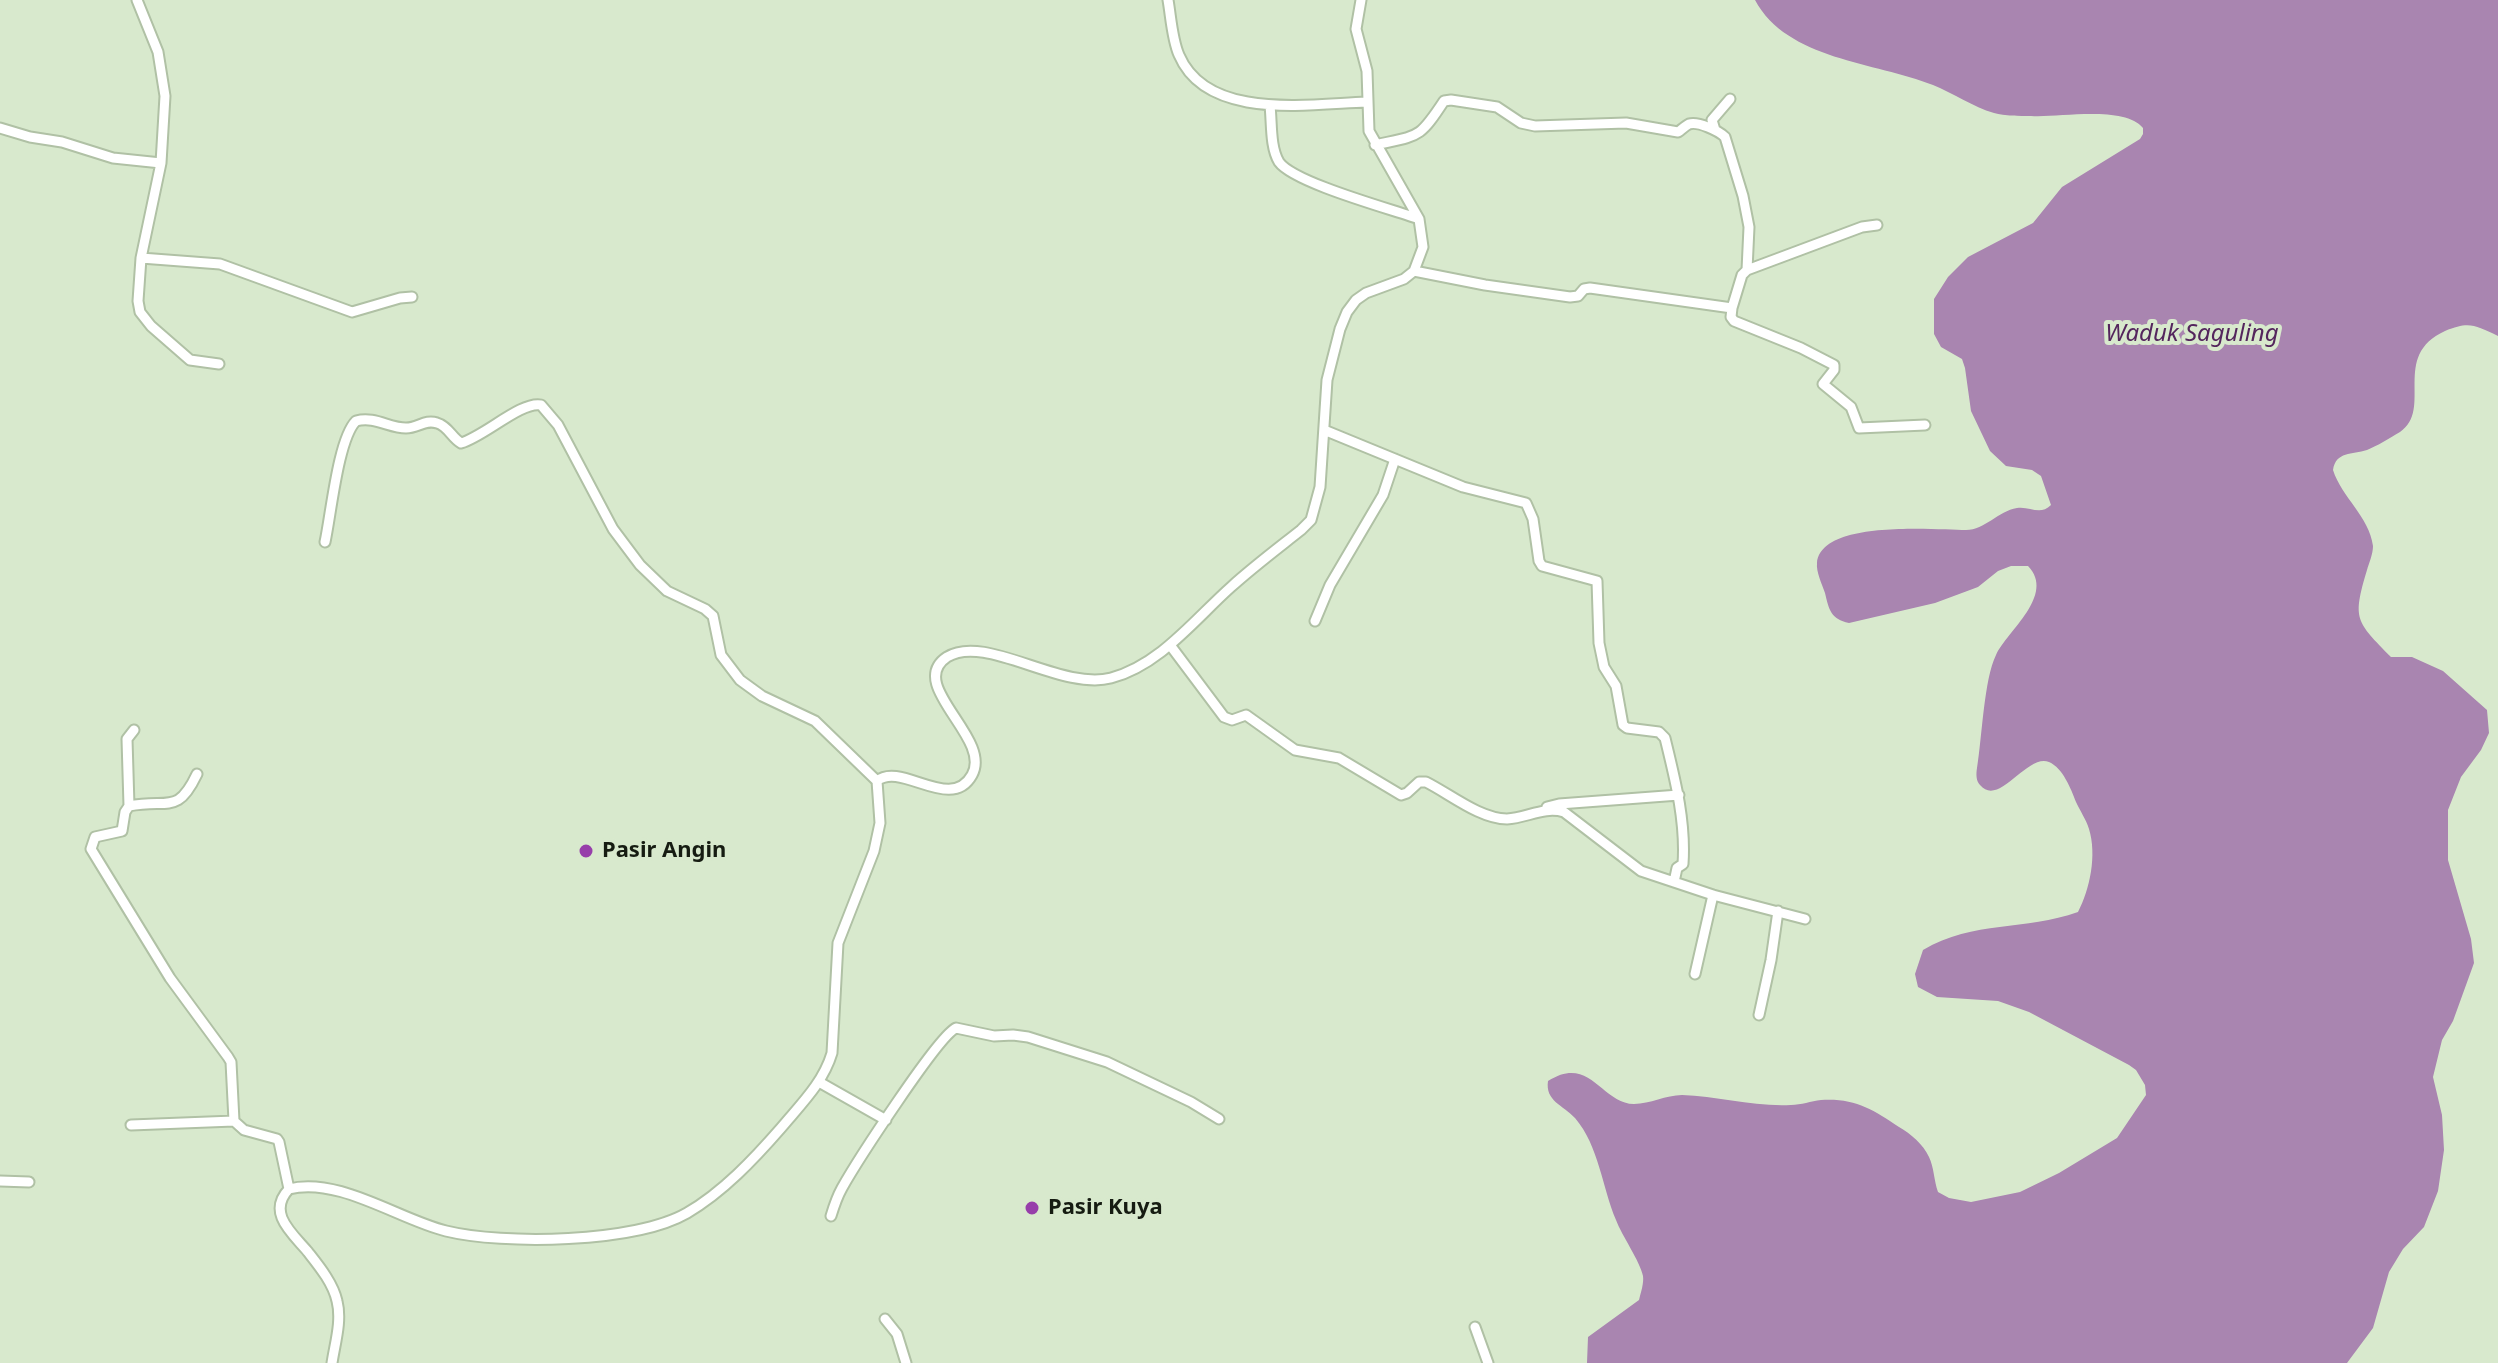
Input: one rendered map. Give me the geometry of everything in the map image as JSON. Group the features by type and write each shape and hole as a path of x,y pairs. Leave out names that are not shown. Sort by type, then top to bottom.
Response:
{"street":[{"path":"137,0 158,52 165,96 161,163 141,258 138,301 145,320 190,360 219,364"},
{"path":"1168,0 1176,47 1193,76 1221,93 1246,103 1270,106 1366,102"},
{"path":"877,781 894,776 944,789 966,783 972,776 975,759 973,746 936,684 937,668 948,657 958,653 982,652 1056,675 1085,680 1100,680 1131,670 1170,645 1231,586 1311,520 1320,487 1327,380 1340,329 1347,312 1366,293 1404,279 1414,271 1423,247 1419,219 1369,131 1367,71 1356,29 1361,0"},
{"path":"1715,130 1712,120 1730,99"},
{"path":"1375,145 1421,132 1428,127 1442,104 1451,100 1497,107 1521,123 1535,126 1626,123 1678,132 1692,123 1715,130 1725,137 1743,196 1749,227 1747,270"},
{"path":"1270,106 1274,148 1283,167 1303,179 1419,219"},
{"path":"0,128 113,158 161,163"},
{"path":"1877,225 1862,227 1747,270 1742,275 1731,317 1832,364 1834,370 1823,384 1851,407 1859,428 1925,425"},
{"path":"141,258 220,264 352,312 412,297"},
{"path":"1414,271 1570,297 1590,288 1732,308"},
{"path":"325,542 349,430 356,421 370,419 407,428 436,422 461,443 482,434 525,407 541,405 558,425 613,529 640,565 667,591 713,616 721,655 740,680 762,696 815,721 877,781 880,823 874,851 838,943 832,1053 819,1082 758,1154 706,1200 685,1214 625,1232 525,1238 465,1235 424,1225 342,1193 302,1187 289,1189 282,1199 282,1221 321,1269 337,1298 339,1315 332,1363"},
{"path":"1324,430 1463,487 1526,503 1531,509 1542,566 1597,581 1599,643 1604,667 1616,686 1623,725 1664,735 1679,795 1684,859 1676,871 1674,882"},
{"path":"1315,621 1335,576 1383,495 1395,459"},
{"path":"1170,645 1224,717 1232,720 1246,715 1295,750 1339,758 1401,795 1423,781 1496,818 1517,818 1559,804 1679,795"},
{"path":"134,730 127,739 129,806 122,831 95,837 91,849 170,978 231,1062 234,1121"},
{"path":"129,806 177,801 186,794 197,774"},
{"path":"1544,811 1564,812 1641,871 1713,895 1805,919"},
{"path":"1695,974 1713,895"},
{"path":"1759,1015 1778,911"},
{"path":"831,1216 843,1185 886,1120 933,1051 947,1033 956,1028 994,1036 1028,1037 1107,1062 1191,1102 1219,1119"},
{"path":"819,1082 886,1120"},
{"path":"131,1125 234,1121 244,1130 279,1142 289,1189"},
{"path":"0,1181 29,1182"},
{"path":"885,1319 897,1334 906,1363"},
{"path":"1475,1327 1488,1363"}],"water":[{"name":"Waduk Saguling","path":"1755,0 2498,0 2498,336 2466,325 2445,331 2429,342 2420,354 2416,368 2414,410 2409,422 2400,432 2375,446 2341,457 2333,470 2371,535 2372,555 2359,610 2364,627 2391,657 2412,657 2443,671 2487,710 2489,733 2461,777 2448,810 2448,860 2471,939 2474,963 2453,1021 2442,1040 2433,1077 2442,1115 2444,1150 2438,1191 2424,1227 2403,1249 2389,1272 2373,1328 2347,1363 1587,1363 1588,1337 1639,1300 1643,1276 1616,1220 1590,1141 1575,1118 1549,1093 1548,1081 1562,1074 1585,1076 1623,1102 1634,1104 1682,1095 1777,1105 1821,1100 1854,1103 1880,1115 1920,1144 1931,1161 1938,1192 1949,1198 1971,1202 2020,1192 2117,1138 2146,1095 2145,1085 2129,1065 2029,1012 1998,1001 1937,997 1918,987 1915,974 1923,950 1942,941 1961,934 2039,922 2078,912 2086,893 2092,861 2089,829 2069,785 2058,769 2049,762 2040,761 1996,790 1980,785 1977,777 1992,666 2002,645 2033,601 2035,577 2028,566 2011,566 1998,571 1978,587 1935,603 1849,623 1832,613 1817,567 1823,549 1838,539 1858,533 1973,529 2010,510 2043,510 2051,505 2041,476 2032,470 2006,466 1990,451 1971,411 1962,359 1941,347 1934,334 1934,299 1948,277 1968,257 2033,223 2062,187 2140,139 2143,128 2134,121 2106,115 2022,116 1994,113 1933,85 1810,47 1769,20"}],"place":[{"name":"Pasir Angin","path":"586,851"},
{"name":"Pasir Kuya","path":"1032,1208"}]}
